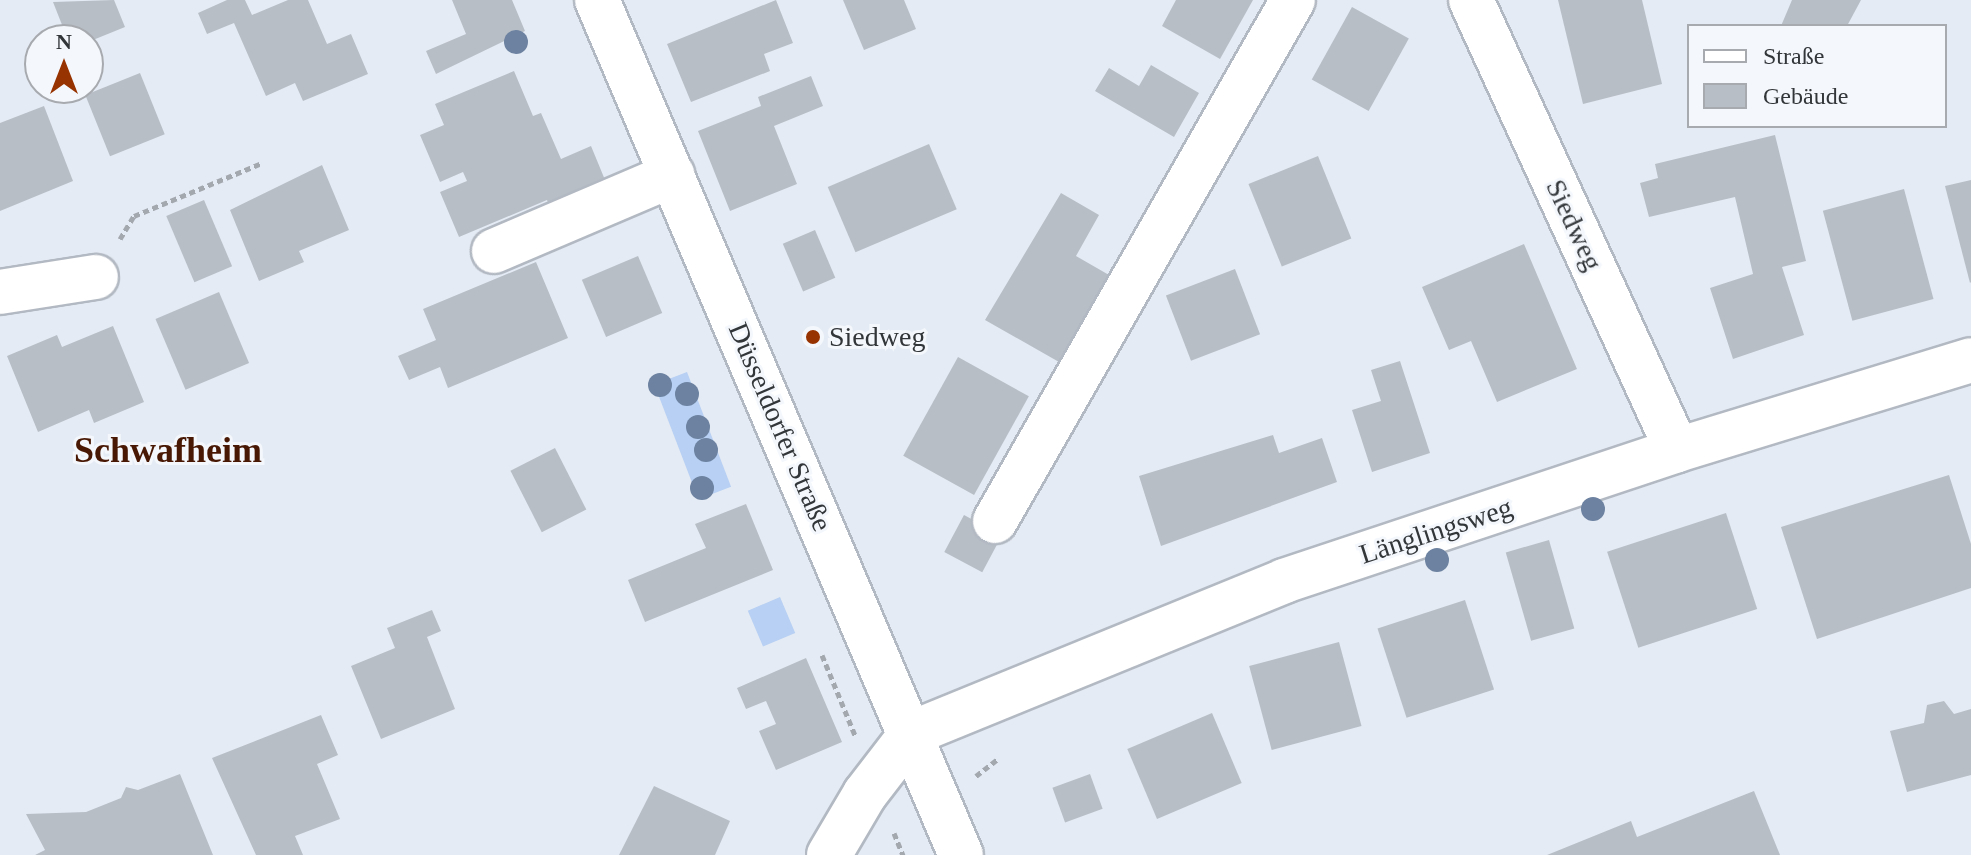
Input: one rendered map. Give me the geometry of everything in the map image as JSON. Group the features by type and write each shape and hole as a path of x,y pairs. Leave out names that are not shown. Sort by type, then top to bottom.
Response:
{"street":[{"name":"Düsseldorfer Straße","path":"597,0 912,733 961,855"},
{"path":"995,521 1293,0"},
{"name":"Siedweg","path":"1471,0 1677,450"},
{"path":"494,251 672,175"},
{"path":"0,292 96,277"},
{"name":"Länglingsweg","path":"912,733 1284,581 1677,450 1971,360"},
{"path":"829,855 865,794 912,733"}],"path":[{"path":"96,277 134,216 262,163"}],"shaded area":[{"path":"687,372 731,487 698,499 654,385"},
{"path":"780,597 795,633 763,647 748,611"}],"building":[{"path":"114,0 125,27 104,36 104,24 62,24 53,2"},
{"path":"227,0 245,0 252,15 288,0 308,0 327,44 351,34 368,74 303,101 295,83 266,96 234,23 207,34 198,13"},
{"path":"452,0 512,0 525,31 436,74 426,51 466,34"},
{"path":"776,0 793,43 764,54 770,71 691,102 667,44"},
{"path":"843,0 904,0 916,29 864,50"},
{"path":"1176,0 1253,0 1220,59 1162,26"},
{"path":"1558,0 1642,0 1662,84 1583,104"},
{"path":"1792,0 1861,0 1848,24 1782,24"},
{"path":"1352,7 1409,39 1369,111 1312,80"},
{"path":"1151,65 1199,93 1174,137 1095,91 1109,68 1139,86"},
{"path":"514,71 533,116 541,113 561,159 591,146 610,192 554,216 547,200 459,237 440,192 467,181 463,172 440,182 420,135 444,125 435,104"},
{"path":"140,73 165,134 110,156 89,104 104,104 104,88"},
{"path":"811,76 823,106 774,126 797,184 730,211 698,131 761,106 758,97"},
{"path":"44,106 73,181 0,211 0,123"},
{"path":"1775,135 1806,261 1782,267 1804,335 1733,359 1710,288 1753,274 1735,197 1649,217 1640,183 1658,178 1655,164"},
{"path":"929,144 957,209 855,252 828,187"},
{"path":"1318,156 1351,239 1282,267 1248,184"},
{"path":"322,165 349,230 299,251 304,262 259,281 230,210"},
{"path":"1971,180 1971,282 1970,283 1945,186"},
{"path":"1904,189 1934,299 1852,321 1823,211"},
{"path":"1061,193 1099,215 1076,256 1109,275 1059,362 985,320"},
{"path":"204,200 232,266 194,282 166,216"},
{"path":"815,230 835,278 803,292 783,244"},
{"path":"1524,244 1577,369 1497,402 1471,341 1449,350 1422,287"},
{"path":"638,256 662,313 606,337 582,280"},
{"path":"536,262 568,338 448,388 440,367 409,380 398,356 436,340 423,309"},
{"path":"1235,269 1260,334 1191,361 1166,296"},
{"path":"219,292 249,363 186,390 155,319"},
{"path":"113,326 144,402 94,423 89,410 38,432 7,356 57,335 62,347"},
{"path":"958,357 1029,396 974,495 903,456"},
{"path":"1400,361 1430,453 1372,472 1352,410 1381,401 1371,370"},
{"path":"1273,435 1279,453 1322,438 1337,482 1161,546 1139,476"},
{"path":"555,448 586,509 542,532 510,471"},
{"path":"1949,475 1971,544 1971,588 1817,639 1781,527"},
{"path":"746,504 773,570 645,622 628,580 706,548 695,524"},
{"path":"1726,513 1757,609 1638,648 1607,552"},
{"path":"964,515 1002,535 982,572 944,552"},
{"path":"1549,540 1574,628 1531,641 1506,552"},
{"path":"1465,600 1494,689 1407,718 1378,628"},
{"path":"432,610 441,631 427,637 455,709 381,739 351,666 395,648 387,628"},
{"path":"1339,642 1362,726 1272,750 1249,666"},
{"path":"806,658 842,742 776,770 759,731 776,724 766,701 746,709 737,688"},
{"path":"1944,701 1954,714 1971,709 1971,775 1907,792 1890,731 1924,723 1927,705"},
{"path":"1212,713 1242,783 1157,819 1127,749"},
{"path":"321,715 338,755 317,764 340,819 295,836 303,855 256,855 212,758"},
{"path":"180,774 213,855 35,855 45,850 26,814 86,812 121,798 126,787 138,790"},
{"path":"1090,774 1103,809 1065,822 1052,788"},
{"path":"654,786 730,821 715,855 619,855"},
{"path":"1754,791 1780,855 1547,855 1631,821 1637,837"}],"place":[{"name":"Siedweg","path":"813,337"}],"district":[{"name":"Schwafheim","path":"168,451"}]}
